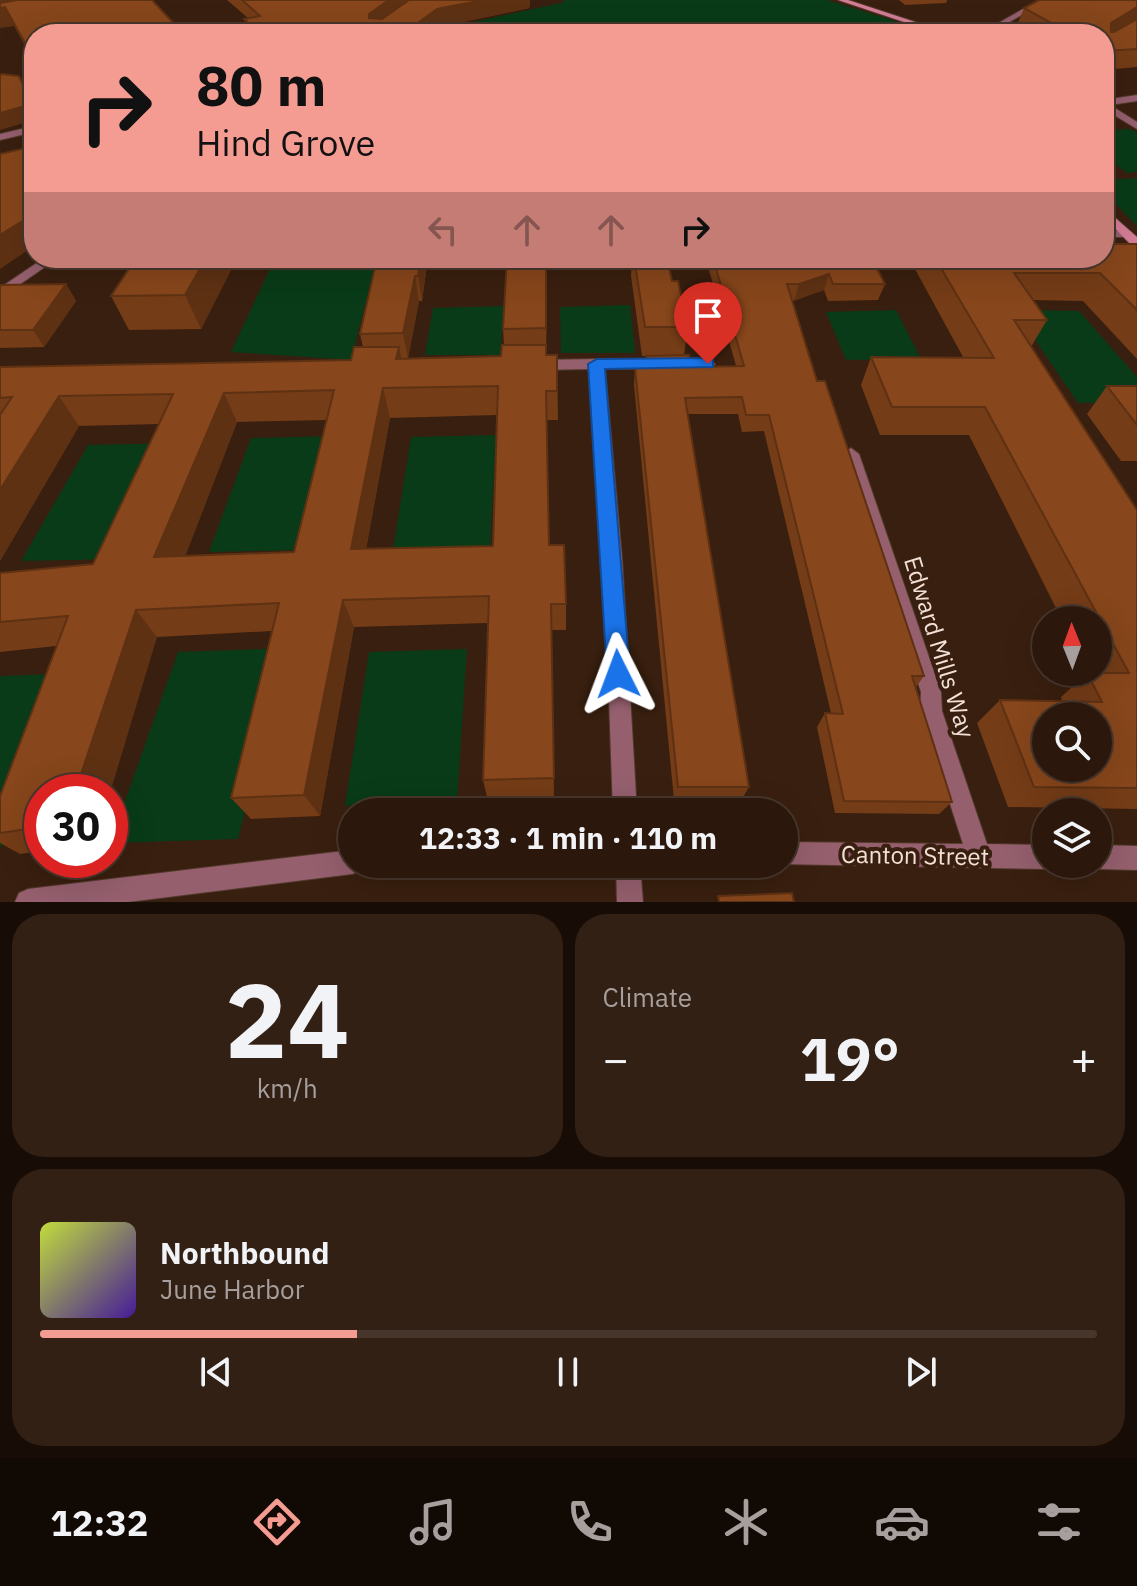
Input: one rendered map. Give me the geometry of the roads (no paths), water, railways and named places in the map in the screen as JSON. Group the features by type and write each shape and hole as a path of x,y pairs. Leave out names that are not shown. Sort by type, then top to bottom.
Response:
{"street":[{"path":"841,0 917,24"},
{"path":"1001,24 1044,0"},
{"path":"1114,101 1137,98"},
{"path":"1114,110 1137,126"},
{"path":"0,137 24,131"},
{"path":"1114,221 1137,244"},
{"path":"1114,234 1127,234"},
{"path":"0,294 38,268"},
{"path":"597,364 613,558 624,798"},
{"path":"520,365 708,364"},
{"name":"Edward Mills Way","path":"851,454 931,692 931,711 979,856"},
{"name":"Canton Street","path":"798,854 1032,857"},
{"path":"1112,857 1137,858"},
{"path":"28,902 338,864"},
{"path":"629,878 630,902"}]}
